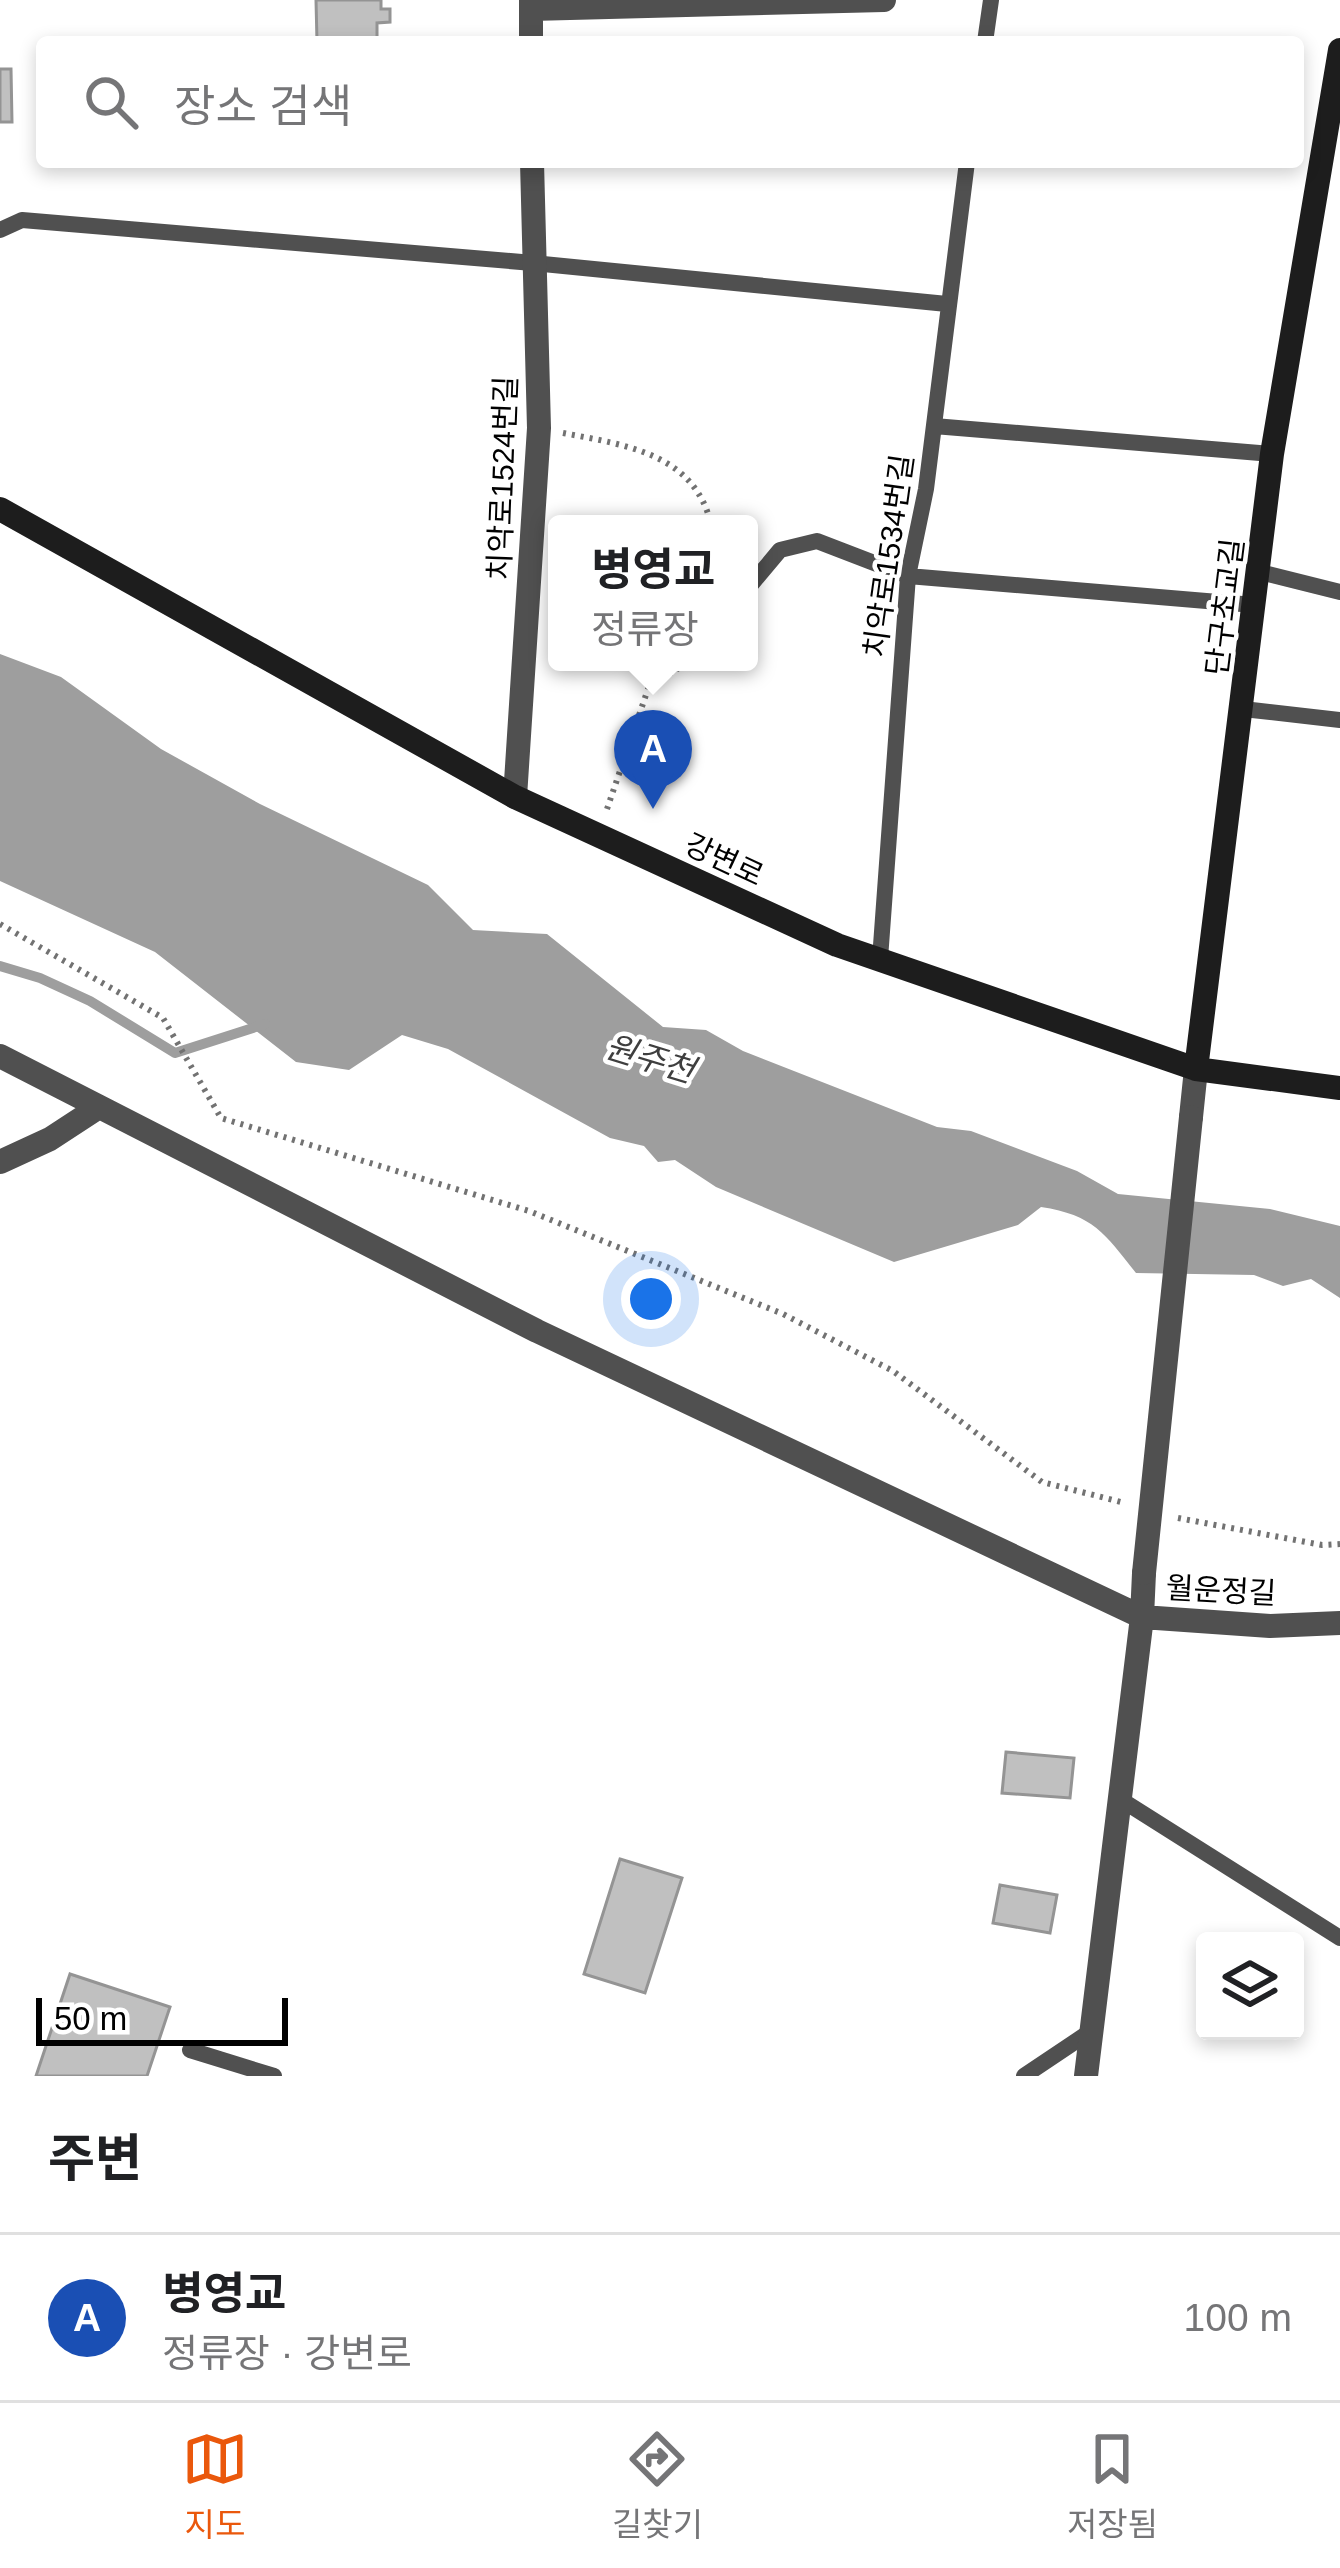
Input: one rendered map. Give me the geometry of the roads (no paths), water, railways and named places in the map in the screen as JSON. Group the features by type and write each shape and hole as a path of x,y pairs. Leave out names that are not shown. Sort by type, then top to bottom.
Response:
{"street":[{"path":"531,36 531,5 884,0"},
{"name":"단구초교길","path":"1196,1069 1272,454 1332,155 1340,50"},
{"name":"치악로1524번길","path":"515,797 539,428 532,168"},
{"name":"강변로","path":"0,509 515,797 837,945 1196,1069 1340,1088"},
{"path":"0,1056 537,1331 1142,1617 1086,2076"},
{"name":"월운정길","path":"1196,1069 1142,1617 1270,1626 1340,1623"},
{"path":"0,1162 50,1139 99,1107"}],"lane":[{"path":"986,36 991,0"},
{"name":"치악로1534번길","path":"880,959 908,576 934,426 966,168"},
{"path":"0,230 22,220 946,304"},
{"path":"934,426 1272,454"},
{"path":"758,576 780,550 817,541 908,576 1254,605"},
{"path":"1260,572 1340,592"},
{"path":"1243,709 1340,719"},
{"path":"1120,1799 1340,1938"},
{"path":"1024,2076 1091,2031"},
{"path":"190,2050 274,2076"}],"water":[{"name":"원주천","path":"0,654 61,677 161,749 260,804 428,885 473,930 547,934 663,1027 706,1030 743,1051 937,1127 971,1131 1077,1171 1118,1194 1270,1209 1340,1226 1340,1298 1311,1279 1283,1286 1254,1275 1136,1273 1097,1228 1074,1215 1041,1207 1018,1225 894,1262 716,1187 675,1160 658,1162 644,1146 610,1138 448,1049 402,1035 349,1070 296,1062 155,952 0,881"}],"waterway":[{"path":"0,966 90,1001 175,1053 265,1024"}],"place":[{"name":"병영교","path":"653,809"}]}
